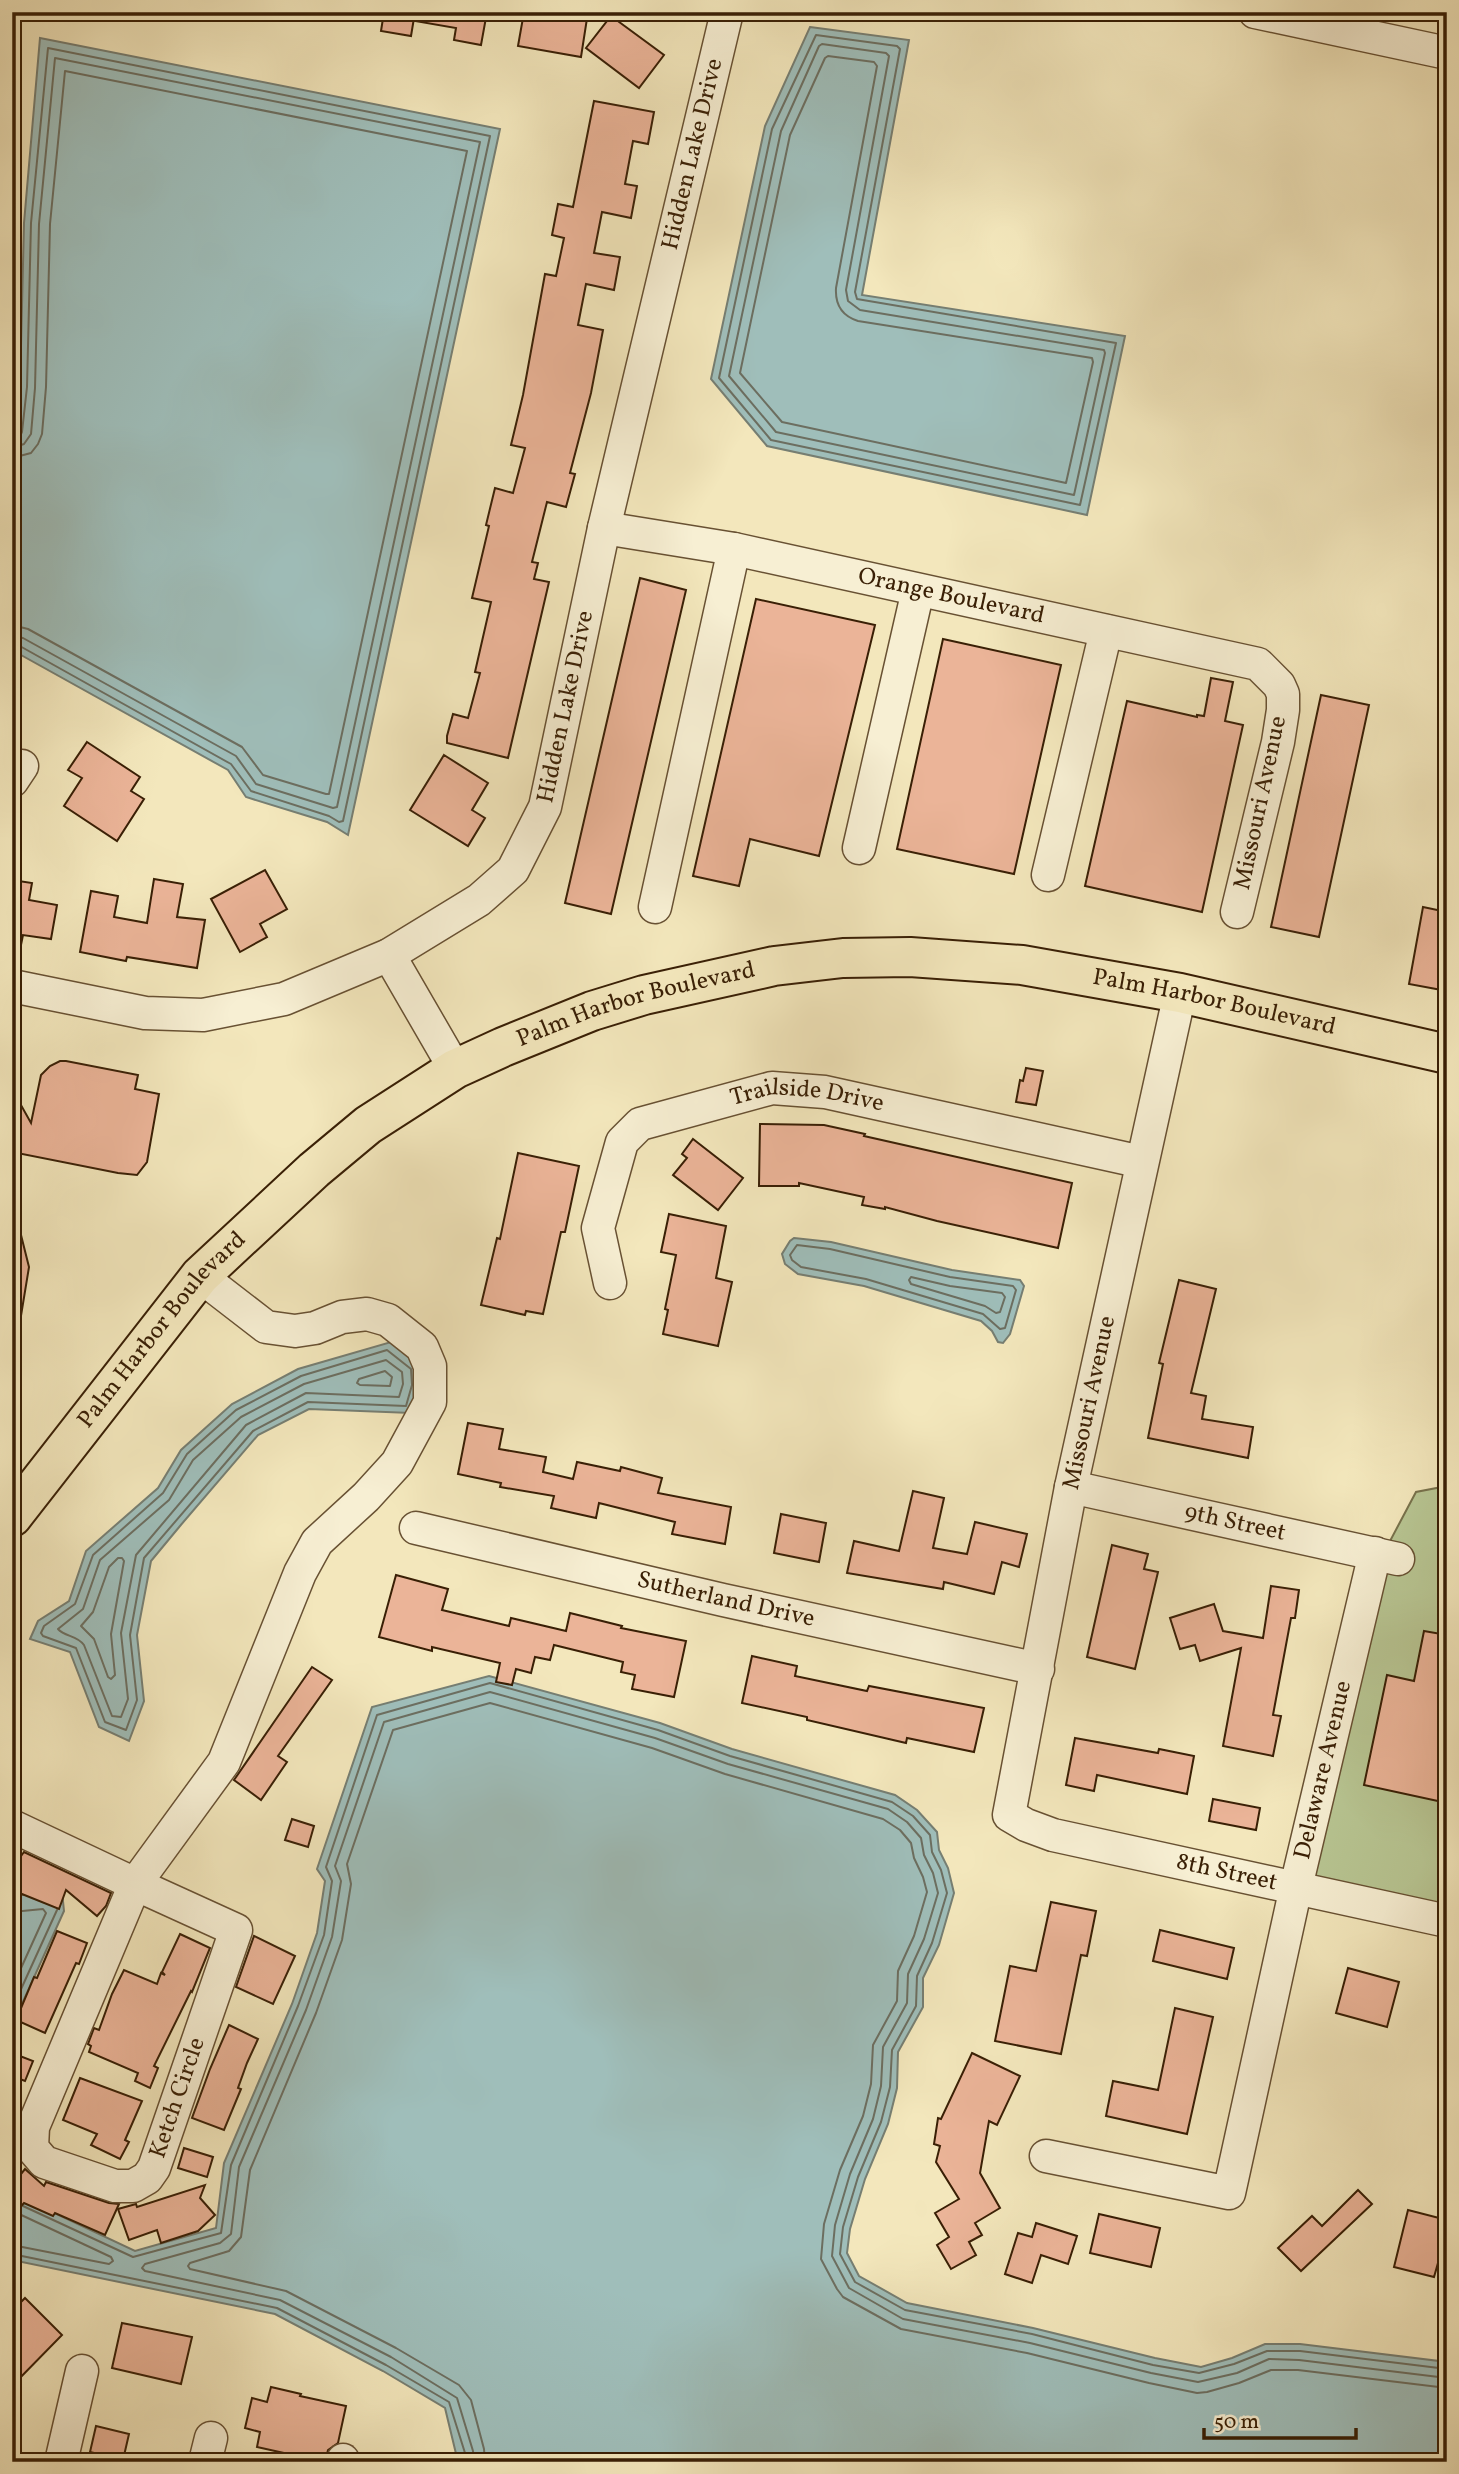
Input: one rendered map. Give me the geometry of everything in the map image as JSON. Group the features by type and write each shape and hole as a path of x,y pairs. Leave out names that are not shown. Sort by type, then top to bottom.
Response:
{"main road":[{"name":"Palm Harbor Boulevard","path":"12,1517 200,1276 314,1170 368,1125 455,1069 592,1011 643,995 774,966 843,958 910,957 1021,965 1180,993 1447,1054"}],"street":[{"name":"Hidden Lake Drive","path":"12,986 145,1013 203,1015 284,999 389,955 478,900 513,870 545,807 604,528 727,12"},
{"path":"1255,12 1447,53"},
{"name":"Orange Boulevard","path":"604,528 734,550 1258,664 1279,685 1283,694"},
{"path":"655,907 734,550"},
{"path":"859,848 918,590"},
{"path":"1048,875 1106,631"},
{"name":"Missouri Avenue","path":"1237,912 1278,742 1283,694"},
{"path":"389,955 455,1069"},
{"name":"Missouri Avenue","path":"1009,1815 1072,1487 1180,993"},
{"name":"Trailside Drive","path":"610,1283 598,1228 622,1142 640,1124 772,1088 825,1092 1142,1162"},
{"path":"135,1884 224,1762 300,1573 317,1542 366,1497 397,1463 430,1402 430,1366 422,1347 388,1320 367,1314 342,1317 315,1328 295,1331 266,1326 200,1276"},
{"name":"9th Street","path":"1072,1487 1387,1556"},
{"name":"Sutherland Drive","path":"416,1528 710,1597 1038,1669"},
{"name":"Delaware Avenue","path":"1046,2156 1229,2193 1296,1887 1387,1556"},
{"name":"8th Street","path":"1009,1815 1053,1835 1447,1921"},
{"name":"Ketch Circle","path":"12,1826 236,1930 154,2168 147,2178 133,2186 115,2186 44,2162 33,2148 33,2127 135,1884"},
{"path":"61,2462 82,2371"}],"green space":[{"path":"1447,1486 1447,1915 1310,1883 1381,1558 1416,1492"}],"water":[{"path":"810,27 909,40 862,295 1125,336 1087,515 767,446 711,379 765,126"},
{"path":"40,38 500,129 348,835 327,822 246,797 228,770 12,650 12,468 20,387 24,223"},
{"path":"794,1238 831,1242 952,1270 1020,1280 1024,1286 1010,1334 1003,1343 998,1342 992,1331 981,1321 864,1286 798,1274 785,1264 782,1254"},
{"path":"391,1342 415,1361 419,1386 411,1413 309,1409 258,1435 151,1561 137,1635 144,1701 129,1741 99,1727 70,1652 30,1639 38,1621 69,1601 86,1551 158,1488 181,1450 232,1404 298,1369"},
{"path":"489,1676 660,1723 732,1749 895,1795 917,1810 937,1832 939,1850 948,1868 954,1893 939,1945 923,1978 923,2007 898,2052 897,2088 888,2124 865,2179 850,2229 847,2253 859,2276 907,2303 1033,2328 1201,2367 1265,2344 1300,2344 1447,2362 1447,2462 458,2462 445,2408 383,2371 275,2314 12,2260 12,2193 135,2251 216,2228 224,2163 292,2004 317,1933 325,1881 317,1869 372,1707"},
{"path":"62,1891 64,1911 12,2026 12,1896"}],"building":[{"path":"384,12 415,12 411,36 381,31"},
{"path":"416,12 487,12 481,45 454,40 456,28 415,21"},
{"path":"524,12 588,12 581,57 518,46"},
{"path":"611,16 664,55 639,88 586,48"},
{"path":"594,101 654,112 648,144 633,141 625,184 637,186 631,218 602,212 594,253 620,257 614,290 586,284 578,325 603,330 591,393 570,473 575,474 566,507 547,502 532,562 538,563 534,579 549,582 508,758 447,743 447,736 453,714 468,718 480,673 475,672 491,602 472,598 489,526 486,525 495,488 513,493 525,448 511,445 545,274 556,276 564,238 552,235 558,204 573,207"},
{"path":"640,578 686,590 611,914 565,903"},
{"path":"756,599 875,625 819,856 750,839 739,886 693,876"},
{"path":"943,639 1061,665 1014,874 897,849"},
{"path":"1211,678 1233,682 1225,721 1243,725 1202,912 1085,886 1127,701 1197,717 1204,716"},
{"path":"1321,695 1369,705 1319,937 1271,927"},
{"path":"87,742 140,777 131,791 144,799 117,841 64,806 82,778 68,770"},
{"path":"444,755 488,783 472,810 485,818 468,846 410,810"},
{"path":"265,870 287,909 260,924 267,937 240,952 211,899"},
{"path":"154,879 183,884 177,917 205,920 197,968 127,957 126,961 80,952 91,891 118,896 114,917 147,923"},
{"path":"12,880 32,883 29,900 57,905 51,939 23,935 21,945 12,944"},
{"path":"1423,907 1447,912 1447,991 1409,984"},
{"path":"60,1061 138,1075 135,1089 159,1094 147,1162 137,1175 12,1152 12,1089 31,1123 41,1075"},
{"path":"1026,1068 1043,1071 1036,1105 1016,1102 1020,1080 1023,1081"},
{"path":"760,1124 824,1125 1072,1183 1058,1248 885,1207 862,1205 864,1197 799,1183 799,1186 759,1186"},
{"path":"693,1139 743,1178 718,1210 673,1175 687,1158 682,1154"},
{"path":"518,1153 579,1166 543,1314 526,1311 525,1315 481,1305 497,1238 500,1239"},
{"path":"669,1214 726,1226 716,1278 732,1282 718,1346 663,1334 676,1255 661,1252"},
{"path":"18,1223 29,1267 20,1322 12,1321 12,1224"},
{"path":"1179,1280 1216,1289 1191,1393 1206,1396 1202,1419 1253,1427 1248,1458 1148,1438 1163,1364 1159,1363"},
{"path":"468,1423 503,1429 499,1449 546,1457 543,1472 573,1479 577,1462 620,1471 621,1467 662,1478 658,1493 731,1507 725,1544 672,1534 675,1522 599,1503 596,1518 551,1508 554,1496 500,1487 501,1483 458,1474"},
{"path":"913,1491 944,1498 933,1548 967,1554 975,1522 1027,1534 1019,1567 1002,1562 994,1594 944,1582 943,1589 847,1573 854,1541 899,1551"},
{"path":"781,1514 826,1523 819,1562 774,1553"},
{"path":"1112,1545 1148,1554 1144,1569 1158,1572 1135,1669 1087,1657"},
{"path":"396,1575 448,1589 442,1610 509,1626 511,1618 566,1631 570,1613 622,1626 621,1628 686,1641 674,1697 632,1689 635,1675 621,1672 623,1662 554,1645 550,1660 535,1657 531,1673 516,1669 512,1685 496,1682 500,1663 432,1647 432,1651 379,1637"},
{"path":"1271,1586 1299,1590 1295,1618 1291,1618 1273,1715 1281,1716 1273,1756 1223,1746 1241,1648 1200,1661 1195,1645 1180,1649 1170,1618 1214,1604 1223,1631 1263,1638"},
{"path":"1424,1631 1447,1635 1447,1803 1364,1785 1387,1675 1414,1681"},
{"path":"752,1656 797,1666 795,1676 867,1691 869,1686 984,1708 974,1752 907,1738 906,1743 742,1703"},
{"path":"312,1667 332,1680 278,1756 287,1762 261,1800 234,1780"},
{"path":"1075,1738 1158,1753 1159,1749 1194,1756 1187,1794 1097,1775 1094,1791 1066,1785"},
{"path":"1213,1799 1260,1808 1256,1830 1209,1821"},
{"path":"292,1819 314,1826 308,1847 285,1840"},
{"path":"12,1848 21,1856 24,1852 111,1893 106,1906 97,1916 66,1890 59,1909 12,1890"},
{"path":"1051,1902 1096,1911 1087,1956 1081,1955 1061,2054 995,2041 1010,1966 1036,1971"},
{"path":"1160,1930 1234,1948 1227,1979 1153,1961"},
{"path":"57,1931 87,1943 45,2033 16,2020"},
{"path":"180,1934 210,1948 192,1992 154,2066 158,2068 150,2088 135,2081 138,2073 89,2052 91,2046 88,2044 94,2028 99,2030 124,1970 157,1984 161,1973 165,1975 162,1972"},
{"path":"254,1936 295,1956 273,2004 236,1987"},
{"path":"1348,1968 1399,1982 1387,2027 1336,2013"},
{"path":"1175,2008 1213,2017 1187,2134 1106,2116 1113,2081 1158,2090"},
{"path":"229,2025 258,2039 224,2130 192,2118"},
{"path":"12,2053 33,2061 25,2081 12,2076"},
{"path":"972,2053 1020,2076 997,2125 989,2121 980,2173 1000,2208 975,2223 982,2235 969,2242 976,2255 951,2269 937,2245 949,2237 935,2213 959,2199 936,2162 940,2146 934,2144 938,2118 941,2119"},
{"path":"80,2078 142,2101 125,2140 129,2142 120,2159 91,2145 97,2134 63,2120"},
{"path":"184,2148 213,2157 207,2177 178,2168"},
{"path":"25,2169 44,2186 46,2182 119,2204 105,2235 24,2203 12,2216 12,2185"},
{"path":"205,2185 200,2198 215,2215 198,2231 161,2243 157,2230 129,2240 118,2209 136,2204 137,2207"},
{"path":"1358,2190 1372,2204 1301,2271 1278,2248 1312,2216 1322,2226"},
{"path":"1408,2210 1447,2220 1447,2265 1438,2263 1434,2277 1394,2267"},
{"path":"1099,2214 1160,2228 1151,2267 1090,2253"},
{"path":"1036,2223 1077,2236 1068,2264 1041,2255 1032,2283 1005,2274 1018,2233 1032,2237"},
{"path":"25,2298 62,2335 12,2386 12,2311"},
{"path":"122,2323 192,2337 181,2384 112,2368"},
{"path":"271,2387 346,2406 338,2443 328,2450 325,2462 291,2462 293,2455 257,2447 260,2432 245,2428 252,2398 267,2402"},
{"path":"96,2426 129,2434 123,2460 90,2452"}]}
